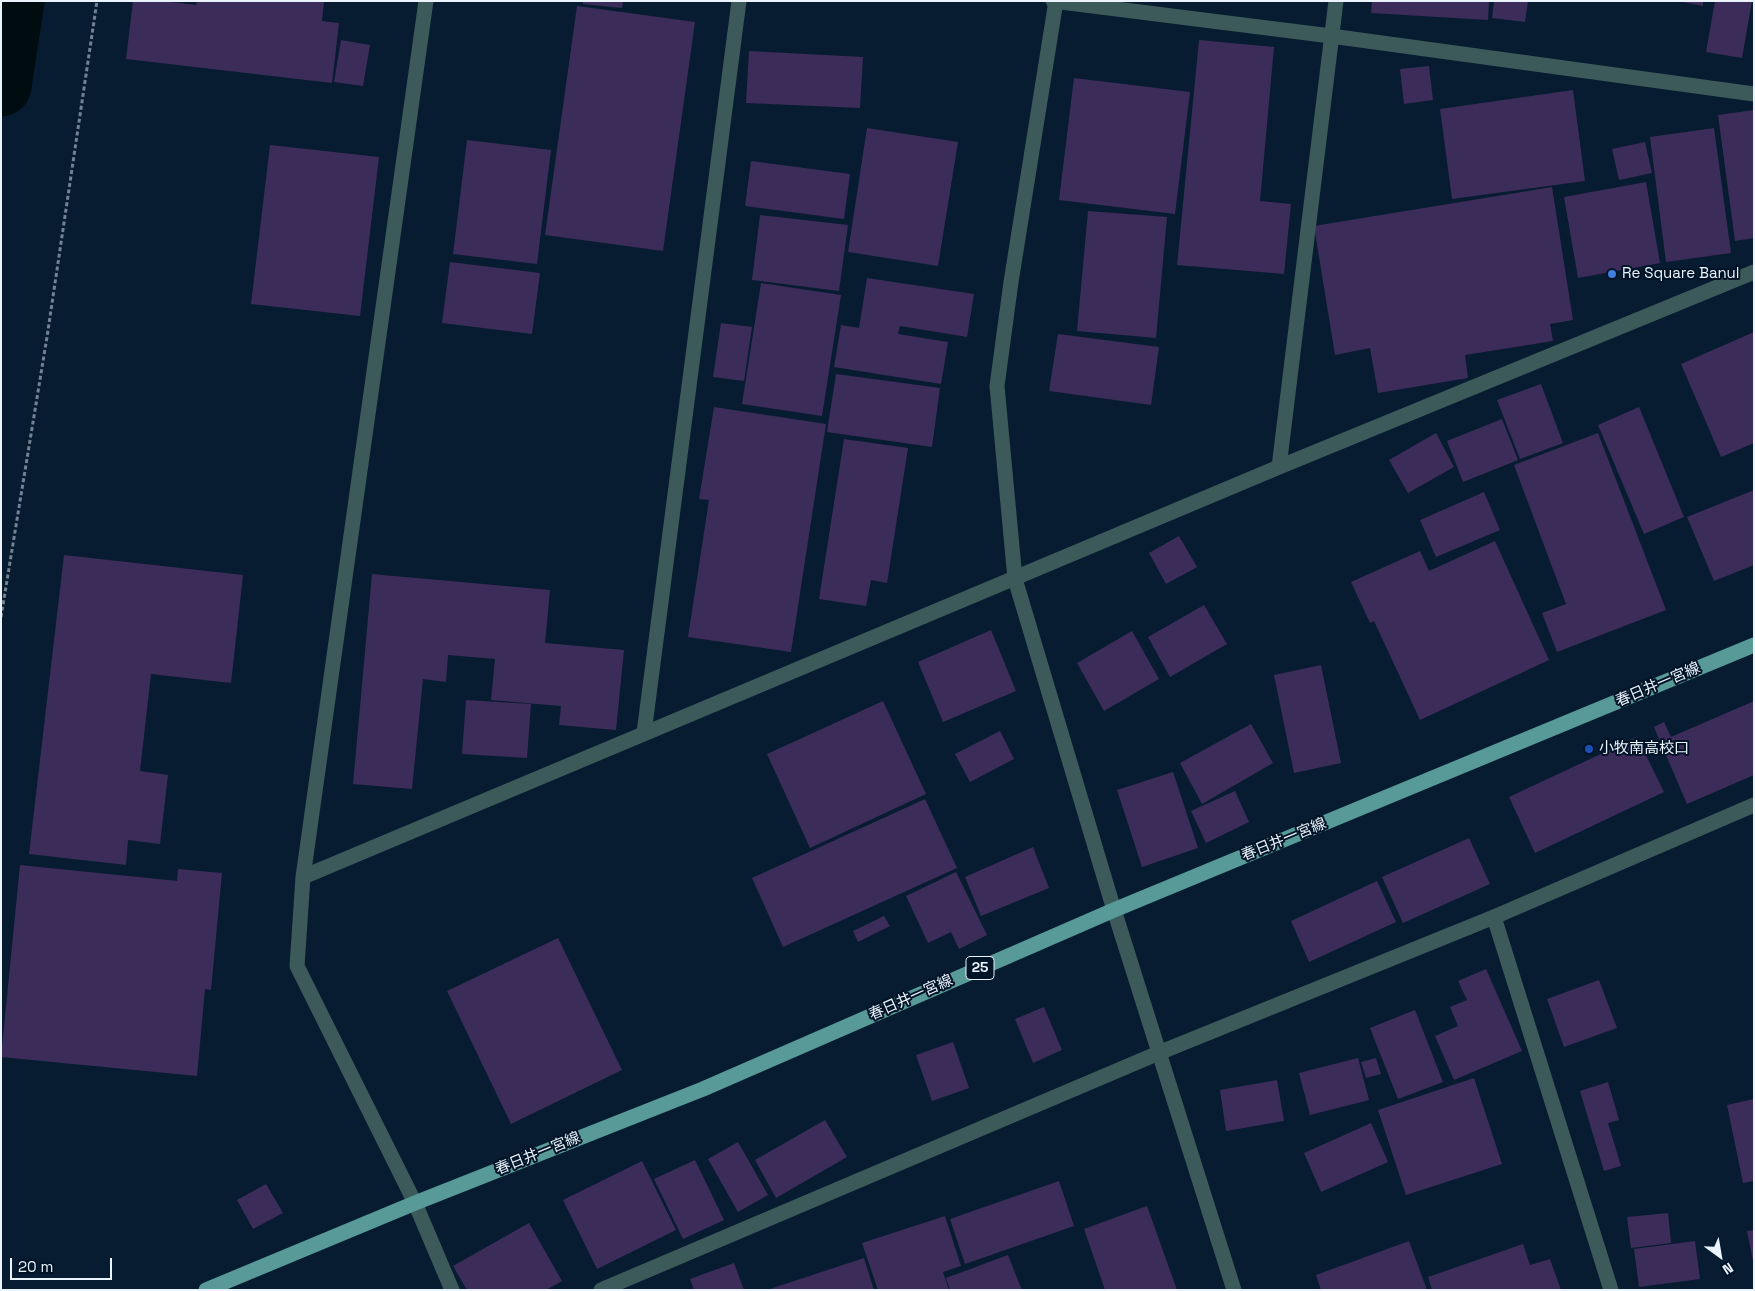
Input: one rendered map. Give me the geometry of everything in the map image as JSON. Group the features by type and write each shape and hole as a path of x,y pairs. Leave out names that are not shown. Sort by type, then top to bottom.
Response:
{"main road":[{"name":"春日井一宮線","path":"206,1290 415,1203 703,1089 1114,910 1754,645"}],"street":[{"path":"426,1 303,877 297,966 415,1203 452,1290"},
{"path":"644,733 739,1"},
{"path":"1234,1290 1161,1052 1114,910 1015,579 997,386 1011,282 1055,1 1330,36 1754,94"},
{"path":"1279,467 1330,36 1336,1"},
{"path":"303,877 1279,467 1754,272"},
{"path":"601,1290 1161,1052 1494,917 1754,805"},
{"path":"1494,917 1610,1290"}],"path":[{"path":"1,617 48,337 97,1"}],"building":[{"path":"133,1 163,1 196,5 197,1 324,1 322,21 339,23 332,83 126,59"},
{"path":"583,1 623,1 622,8 583,4"},
{"path":"1372,1 1489,1 1488,20 1371,13"},
{"path":"1494,1 1528,1 1525,22 1492,18"},
{"path":"1678,1 1703,1 1703,6"},
{"path":"1715,1 1752,1 1742,58 1706,52"},
{"path":"577,6 695,22 663,251 545,235"},
{"path":"341,40 370,45 363,86 334,82"},
{"path":"1199,40 1274,47 1260,201 1291,204 1284,274 1177,265"},
{"path":"749,51 863,57 860,108 746,103"},
{"path":"1429,66 1433,100 1404,104 1400,69"},
{"path":"1074,78 1190,92 1175,214 1059,200"},
{"path":"1573,90 1585,181 1452,199 1440,109"},
{"path":"1754,110 1754,238 1735,241 1718,115"},
{"path":"867,128 958,142 938,266 848,252"},
{"path":"1714,128 1731,253 1666,262 1650,137"},
{"path":"467,140 551,150 537,264 453,254"},
{"path":"1645,142 1652,173 1619,180 1612,149"},
{"path":"270,145 379,157 360,316 251,304"},
{"path":"751,161 850,174 844,219 745,206"},
{"path":"1646,182 1660,263 1578,278 1564,197"},
{"path":"1552,187 1573,320 1550,324 1553,341 1465,355 1468,378 1378,393 1370,348 1335,355 1314,226"},
{"path":"1088,211 1167,217 1156,338 1077,331"},
{"path":"760,215 848,225 839,291 752,280"},
{"path":"450,262 540,273 532,334 442,323"},
{"path":"867,278 974,294 967,337 900,326 898,334 948,342 941,384 834,367 841,325 859,328"},
{"path":"761,283 841,295 822,416 742,404"},
{"path":"721,323 752,327 744,381 713,377"},
{"path":"1754,332 1754,443 1721,457 1681,364"},
{"path":"1058,334 1159,347 1151,405 1049,391"},
{"path":"836,374 940,388 932,447 827,432"},
{"path":"1541,384 1563,443 1520,459 1497,400"},
{"path":"714,407 826,424 791,652 688,637 709,500 699,499"},
{"path":"1639,407 1684,517 1644,534 1598,425"},
{"path":"1502,419 1518,460 1463,482 1447,441"},
{"path":"1436,433 1454,467 1408,493 1389,460"},
{"path":"1598,433 1666,610 1557,652 1542,613 1566,604 1514,465"},
{"path":"844,439 908,448 887,583 871,580 866,606 819,599"},
{"path":"1754,490 1754,565 1714,581 1687,517"},
{"path":"1484,492 1500,530 1436,557 1420,520"},
{"path":"1179,536 1197,567 1166,584 1149,553"},
{"path":"1495,541 1549,660 1420,720 1374,621 1370,623 1351,582 1420,551 1429,571"},
{"path":"64,555 243,575 231,683 151,674 140,771 168,775 160,844 128,840 126,865 29,854"},
{"path":"372,574 550,590 545,643 624,650 616,730 559,725 561,706 491,700 495,659 448,655 446,682 423,679 412,789 353,784"},
{"path":"1204,605 1227,644 1170,677 1148,637"},
{"path":"991,630 1016,691 943,722 918,662"},
{"path":"1132,631 1159,679 1104,711 1077,663"},
{"path":"1321,665 1341,763 1294,773 1274,675"},
{"path":"466,700 531,704 527,758 462,754"},
{"path":"883,701 926,794 810,848 767,754"},
{"path":"1754,701 1754,775 1687,804 1654,727 1664,722 1671,737"},
{"path":"1251,724 1273,763 1202,804 1180,763"},
{"path":"1000,731 1014,759 970,782 955,754"},
{"path":"1637,737 1664,792 1535,853 1509,797"},
{"path":"1173,772 1198,848 1142,867 1117,790"},
{"path":"1235,791 1249,822 1206,843 1191,811"},
{"path":"925,799 957,868 783,947 752,878"},
{"path":"1469,838 1490,884 1403,923 1382,877"},
{"path":"1033,847 1049,888 981,916 965,877"},
{"path":"20,865 177,881 178,869 222,873 211,990 205,989 197,1076 1,1057"},
{"path":"956,872 987,935 959,949 951,932 928,943 906,896"},
{"path":"1377,881 1396,922 1309,962 1291,921"},
{"path":"884,916 890,926 858,942 853,931"},
{"path":"558,938 622,1070 511,1124 447,991"},
{"path":"1486,969 1522,1051 1454,1080 1435,1036 1458,1026 1450,1007 1467,1000 1458,981"},
{"path":"1599,980 1617,1028 1564,1047 1547,999"},
{"path":"1044,1007 1062,1050 1033,1063 1015,1019"},
{"path":"1415,1010 1443,1082 1398,1099 1370,1028"},
{"path":"953,1042 969,1088 932,1101 916,1055"},
{"path":"1358,1058 1369,1100 1310,1115 1299,1073"},
{"path":"1376,1058 1381,1074 1366,1078 1361,1062"},
{"path":"1474,1078 1502,1164 1406,1195 1378,1110"},
{"path":"1277,1080 1284,1121 1226,1131 1220,1090"},
{"path":"1608,1082 1619,1120 1608,1123 1621,1166 1604,1171 1580,1091"},
{"path":"1754,1099 1754,1181 1743,1183 1727,1105"},
{"path":"825,1120 847,1157 776,1198 755,1160"},
{"path":"1371,1123 1388,1162 1321,1192 1304,1153"},
{"path":"738,1142 768,1195 738,1212 708,1159"},
{"path":"695,1160 724,1220 683,1239 654,1179"},
{"path":"642,1161 676,1230 597,1269 563,1200"},
{"path":"1059,1181 1074,1226 965,1264 950,1219"},
{"path":"266,1184 283,1213 253,1229 237,1200"},
{"path":"1147,1206 1177,1290 1105,1290 1084,1229"},
{"path":"1668,1213 1671,1243 1631,1248 1627,1217"},
{"path":"945,1216 961,1266 943,1272 949,1290 878,1290 862,1243"},
{"path":"529,1223 562,1281 546,1290 467,1290 453,1266"},
{"path":"1754,1230 1754,1261 1753,1261 1747,1231"},
{"path":"1409,1241 1427,1290 1321,1290 1316,1275"},
{"path":"1695,1241 1700,1279 1639,1287 1634,1249"},
{"path":"1523,1244 1530,1265 1550,1259 1561,1290 1432,1290 1428,1277"},
{"path":"1008,1255 1022,1290 950,1290 946,1278"},
{"path":"864,1258 874,1290 770,1290 770,1289"},
{"path":"734,1263 744,1290 694,1290 690,1279"}],"waterway":[{"path":"1,86 14,1"}],"place":[{"name":"Re Square Banul","path":"1612,274"},
{"name":"小牧南高校口","path":"1589,749"}]}
